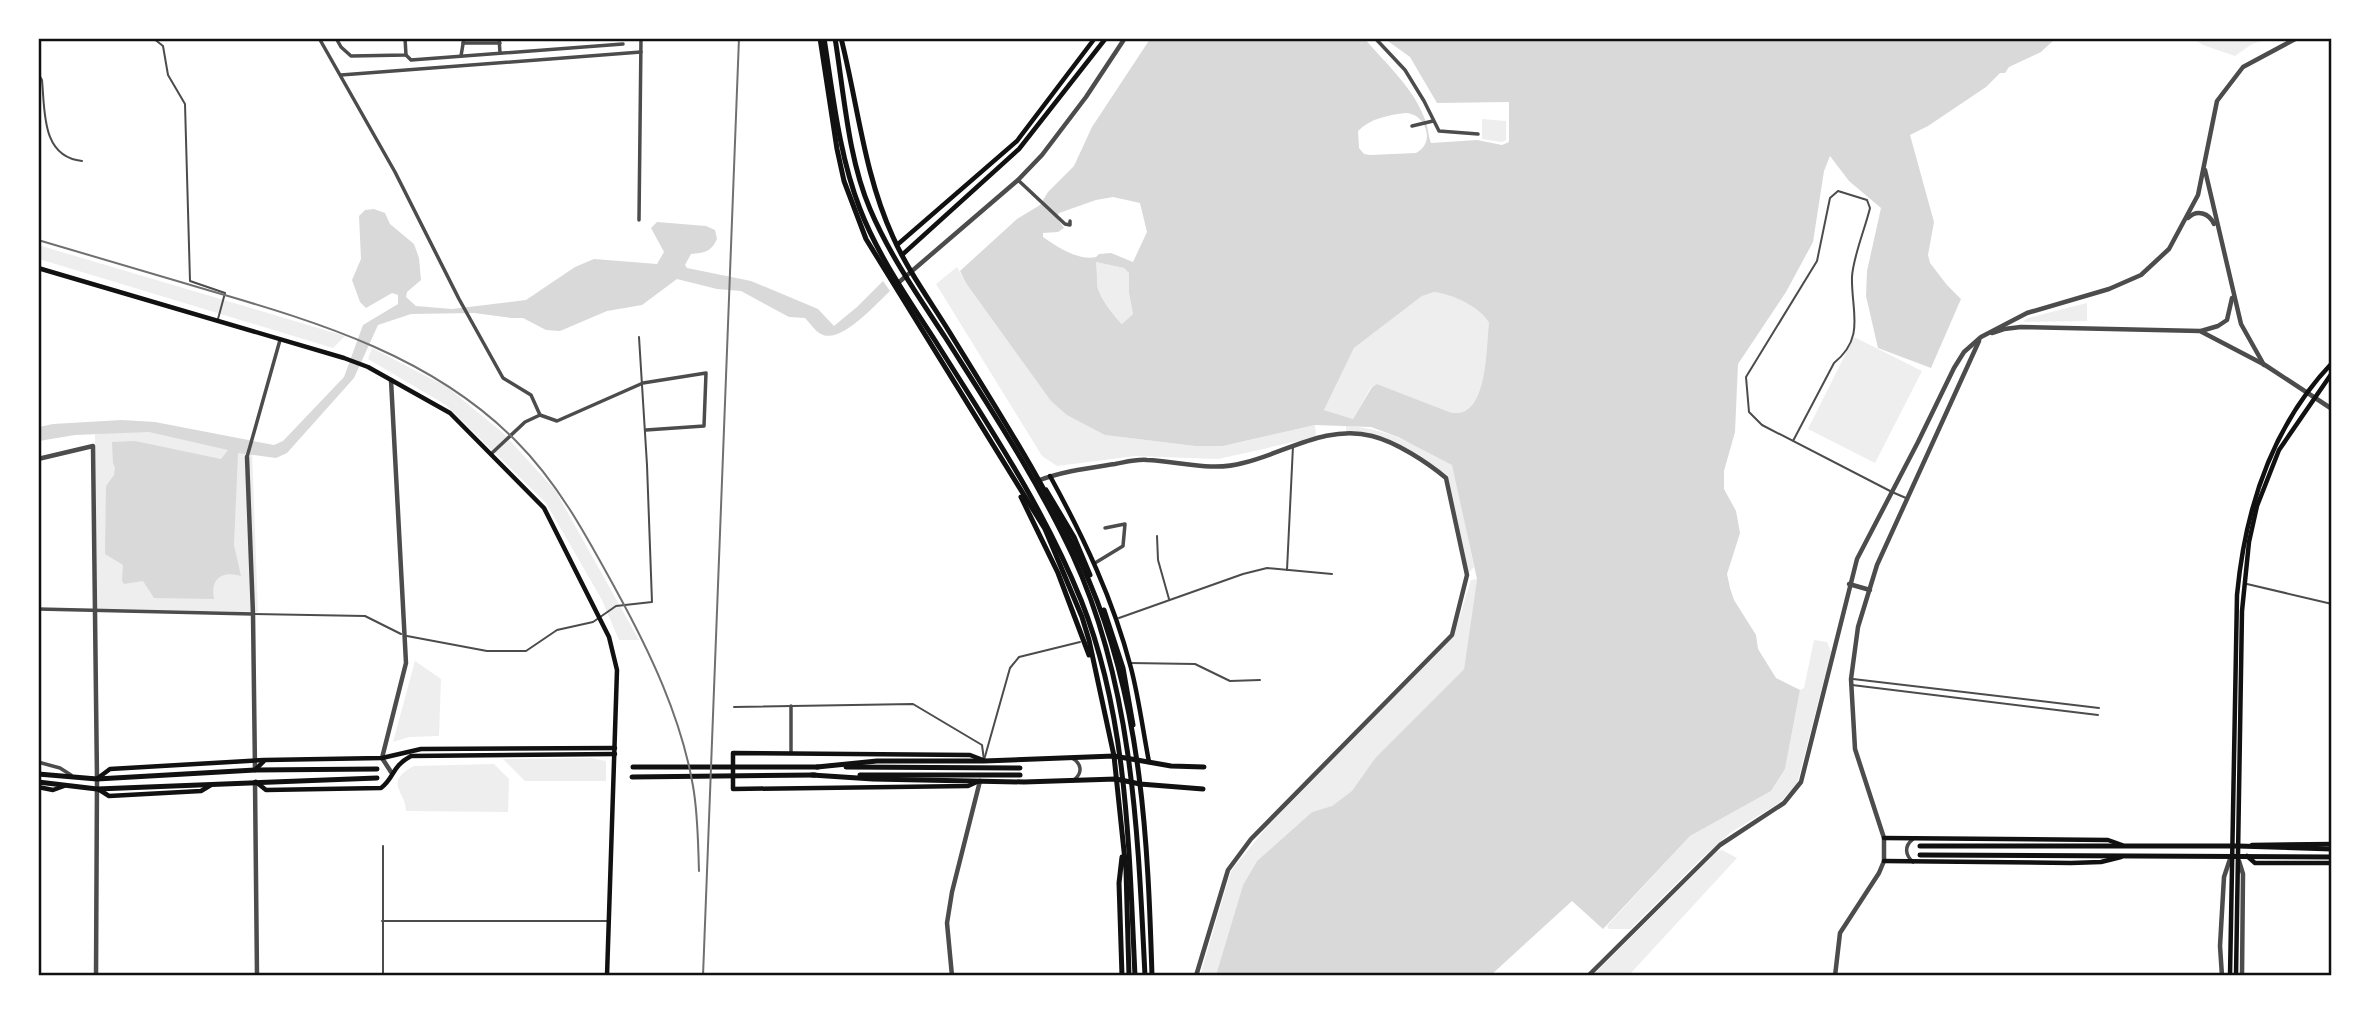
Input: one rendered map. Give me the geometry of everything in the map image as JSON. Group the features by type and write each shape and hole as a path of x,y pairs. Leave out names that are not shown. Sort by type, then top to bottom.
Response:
{"main road":[{"path":"835,38 851,137 868,207 889,248 1011,443 1073,557 1096,619 1124,732 1137,837 1145,975"},
{"path":"841,38 866,160 897,245 1038,481 1089,581 1105,623 1119,671 1140,784 1149,877 1152,975"},
{"path":"897,245 1017,141 1095,38"},
{"path":"902,255 1019,149 1106,38"},
{"path":"823,39 837,149 844,181 866,239 1045,529 1075,598 1089,640 1114,757 1123,847 1129,975"},
{"path":"823,39 849,176 860,209 893,272 1014,467 1082,602 1105,680 1122,782 1128,838 1135,975"},
{"path":"38,268 281,338 368,367 450,413 544,508 600,618 614,650 617,670 607,975"},
{"path":"2236,975 2234,846 2238,583 2249,517 2263,470 2273,448 2307,393 2332,363"},
{"path":"952,368 977,424 1023,502 1058,573 1093,666"},
{"path":"2234,846 2242,611 2249,542 2257,506 2278,450 2332,373"},
{"path":"1011,443 1055,503 1079,549 1113,633 1133,719 1132,735"},
{"path":"1050,476 1095,563 1116,619 1129,663 1149,762"},
{"path":"97,779 110,769 255,760 382,758 421,750 615,751"},
{"path":"255,782 266,790 381,788 387,784 391,772 399,762 411,756 615,751"},
{"path":"979,781 968,786 733,789 733,753 970,754 984,761"},
{"path":"817,767 877,761 984,761 1072,757 1114,757 1203,767"},
{"path":"255,770 265,760"},
{"path":"632,767 817,767 1020,772 632,777"},
{"path":"38,774 97,779 255,770 377,769"},
{"path":"812,775 979,781 1115,779 1140,784 1203,789"},
{"path":"38,785 97,789 377,778"},
{"path":"1884,838 2108,840 2129,847"},
{"path":"1920,846 2332,846"},
{"path":"1122,975 1119,883 1123,847"},
{"path":"1920,855 2332,857"},
{"path":"2231,975 2234,855"},
{"path":"1884,861 2101,862 2128,856"},
{"path":"2246,856 2255,863 2332,863"}],"street":[{"path":"319,38 396,172 468,317 503,378 531,395 540,415"},
{"path":"336,38 351,56 406,55 411,60 623,44"},
{"path":"405,38 407,69"},
{"path":"639,220 641,38"},
{"path":"894,286 1018,180 1042,155 1086,97 1125,38"},
{"path":"1375,38 1405,70 1424,101 1431,122 1439,131 1478,134"},
{"path":"1588,975 1720,845 1784,803 1801,782 1857,559 1964,352 1981,337 2027,313 2109,289 2141,275 2169,249 2199,195 2217,101 2243,67 2297,38"},
{"path":"461,56 463,41 500,41 500,53"},
{"path":"341,75 641,52"},
{"path":"1412,126 1431,122"},
{"path":"2204,168 2232,296 2241,324 2265,365"},
{"path":"1018,180 1068,223"},
{"path":"2180,229 2193,214 2200,213 2212,219 2218,231"},
{"path":"1835,975 1840,933 1884,861 1884,838 1855,749 1851,682 1858,627 1877,565 1981,337 2004,329 2021,327 2200,331 2218,326 2227,320 2232,296"},
{"path":"2200,331 2265,365 2332,410"},
{"path":"255,770 247,457 281,338"},
{"path":"491,454 526,422 540,415 557,421 643,383 706,373 704,426 646,430"},
{"path":"391,772 382,758 406,663 392,381"},
{"path":"1038,481 1050,476 1144,459 1221,466 1242,464 1333,434 1372,436 1410,453 1446,478 1467,575 1452,635 1251,839 1228,870 1196,975"},
{"path":"38,459 93,446 97,779 96,975"},
{"path":"1095,563 1123,546 1125,524 1105,528"},
{"path":"1849,584 1870,590"},
{"path":"38,609 253,614"},
{"path":"395,754 389,754 387,750 408,664 405,636"},
{"path":"791,706 791,753"},
{"path":"1072,757 1078,761 1081,768 1079,775 1073,780"},
{"path":"38,762 60,768 76,778"},
{"path":"952,975 947,923 979,781"},
{"path":"255,782 257,975"},
{"path":"1914,863 1906,850 1915,838"},
{"path":"2222,975 2220,946 2224,877 2234,855"},
{"path":"2234,855 2243,874 2242,975"}],"lane":[{"path":"153,38 163,46 167,75 185,104 190,281 225,293 217,321"},
{"path":"38,73 42,80 47,132 54,147 63,156 82,161"},
{"path":"1793,441 1834,363 1841,358 1856,332 1852,276 1870,208 1867,200 1838,191 1830,198 1817,261 1746,377 1749,412 1762,425 1793,441 1892,492 1907,499"},
{"path":"253,614 365,616 405,636 487,651 526,651 557,630 593,622 616,606 652,602 646,430 639,337"},
{"path":"1287,570 1293,445"},
{"path":"1157,536 1160,570 1169,600"},
{"path":"1105,623 1267,568 1332,574"},
{"path":"2238,583 2332,604"},
{"path":"984,761 1010,668 1019,657 1089,640"},
{"path":"1129,663 1195,664 1230,681 1259,680"},
{"path":"1851,682 2099,708"},
{"path":"1851,682 2098,715"},
{"path":"734,707 913,704 982,745 984,761"},
{"path":"383,846 383,975"},
{"path":"382,921 608,921"}],"shaded area":[{"path":"1150,39 1365,39 1413,95 1425,120 1431,143 1477,140 1502,145 1509,142 1509,102 1437,103 1410,57 1385,39 2055,39 2041,52 2009,67 1986,87 1910,135 1934,222 1928,255 1930,263 1961,299 1931,368 1878,348 1866,296 1867,271 1881,208 1849,181 1830,156 1824,171 1813,242 1786,292 1738,364 1735,432 1724,471 1724,489 1736,511 1740,533 1727,574 1734,600 1756,635 1758,649 1776,678 1800,690 1785,769 1771,791 1690,836 1603,929 1572,901 1491,975 1216,975 1243,885 1257,861 1312,812 1332,806 1352,791 1376,757 1464,669 1477,579 1452,465 1398,437 1371,427 1315,425 1223,446 1195,446 1105,435 1067,415 1051,401 960,271 1017,219 1040,205 1048,192 1074,166 1092,127","holes":["1406,113 1419,118 1426,130 1426,143 1416,153 1364,154 1359,148 1358,131 1374,120","1113,197 1140,203 1147,232 1133,262 1111,253 1089,258 1075,255 1043,237 1043,233 1058,232 1064,228 1057,218 1059,213","1096,262 1124,268 1129,273 1133,314 1122,324 1107,306 1097,285","1434,292 1457,298 1480,312 1489,323 1484,372 1477,397 1471,406 1463,412 1452,413 1377,384 1372,387 1353,419 1324,410 1354,348 1422,296"]},
{"path":"2194,39 2269,39 2252,44 2235,56"},
{"path":"1482,119 1506,121 1506,140 1502,142 1482,139"},
{"path":"374,209 385,213 390,224 414,244 419,258 421,280 407,292 406,297 416,306 452,309 526,300 575,267 594,259 657,264 664,252 651,228 657,222 706,226 715,230 717,239 712,247 691,254 685,265 687,268 751,281 818,309 834,326 883,281 890,291 847,329 829,336 819,333 805,318 789,317 741,291 717,289 677,279 642,305 607,311 560,331 546,330 523,318 474,313 411,314 378,325 354,378 287,453 276,458 238,453 234,545 241,576 228,574 219,578 214,586 214,599 154,598 143,581 124,584 123,565 105,554 106,486 114,475 115,468 112,442 135,441 221,459 228,450 149,432 75,435 39,441 39,427 122,420 155,422 274,445 283,441 344,377 363,325 398,304 398,295 392,293 366,308 360,302 352,280 361,259 359,216 365,210"},
{"path":"38,245 345,336 333,348 39,259"},
{"path":"1096,262 1124,268 1129,273 1133,314 1122,324 1098,290"},
{"path":"957,267 966,283 1105,435 1195,446 1223,446 1315,425 1316,437 1218,459 1135,456 1057,466 1042,456 936,284"},
{"path":"1434,292 1465,302 1480,311 1489,323 1484,372 1477,397 1471,406 1463,412 1452,413 1377,384 1371,387 1353,419 1324,410 1354,348 1422,296"},
{"path":"2087,303 2087,321 2023,322 2028,318"},
{"path":"1854,337 1922,371 1875,463 1808,429"},
{"path":"372,348 447,387 502,432 555,490 639,640 619,640 602,600 546,503 446,405 368,359"},
{"path":"1346,426 1389,434 1453,465 1474,567 1467,575 1446,478 1410,453 1372,436 1346,434"},
{"path":"150,431 252,452 258,612 97,609 95,433"},
{"path":"1477,579 1464,669 1376,757 1353,791 1332,806 1312,812 1257,861 1243,885 1216,975 1200,976 1231,871 1266,828 1454,635 1471,580"},
{"path":"1814,640 1827,642 1831,652 1797,784 1779,803 1730,833 1630,929 1609,929 1607,926 1690,836 1771,791 1785,769 1800,690 1804,688"},
{"path":"415,661 441,679 439,736 409,737 393,742"},
{"path":"592,758 606,761 606,781 525,781 503,759"},
{"path":"494,764 509,779 508,812 406,811 398,783 399,778 414,766"},
{"path":"1722,850 1737,858 1629,975 1593,975 1718,851"}],"railway":[{"path":"703,976 739,38"},
{"path":"38,240 252,303 374,346 449,387 484,412 516,441 546,475 583,531 629,613 663,685 688,760 697,818 699,871"}]}
